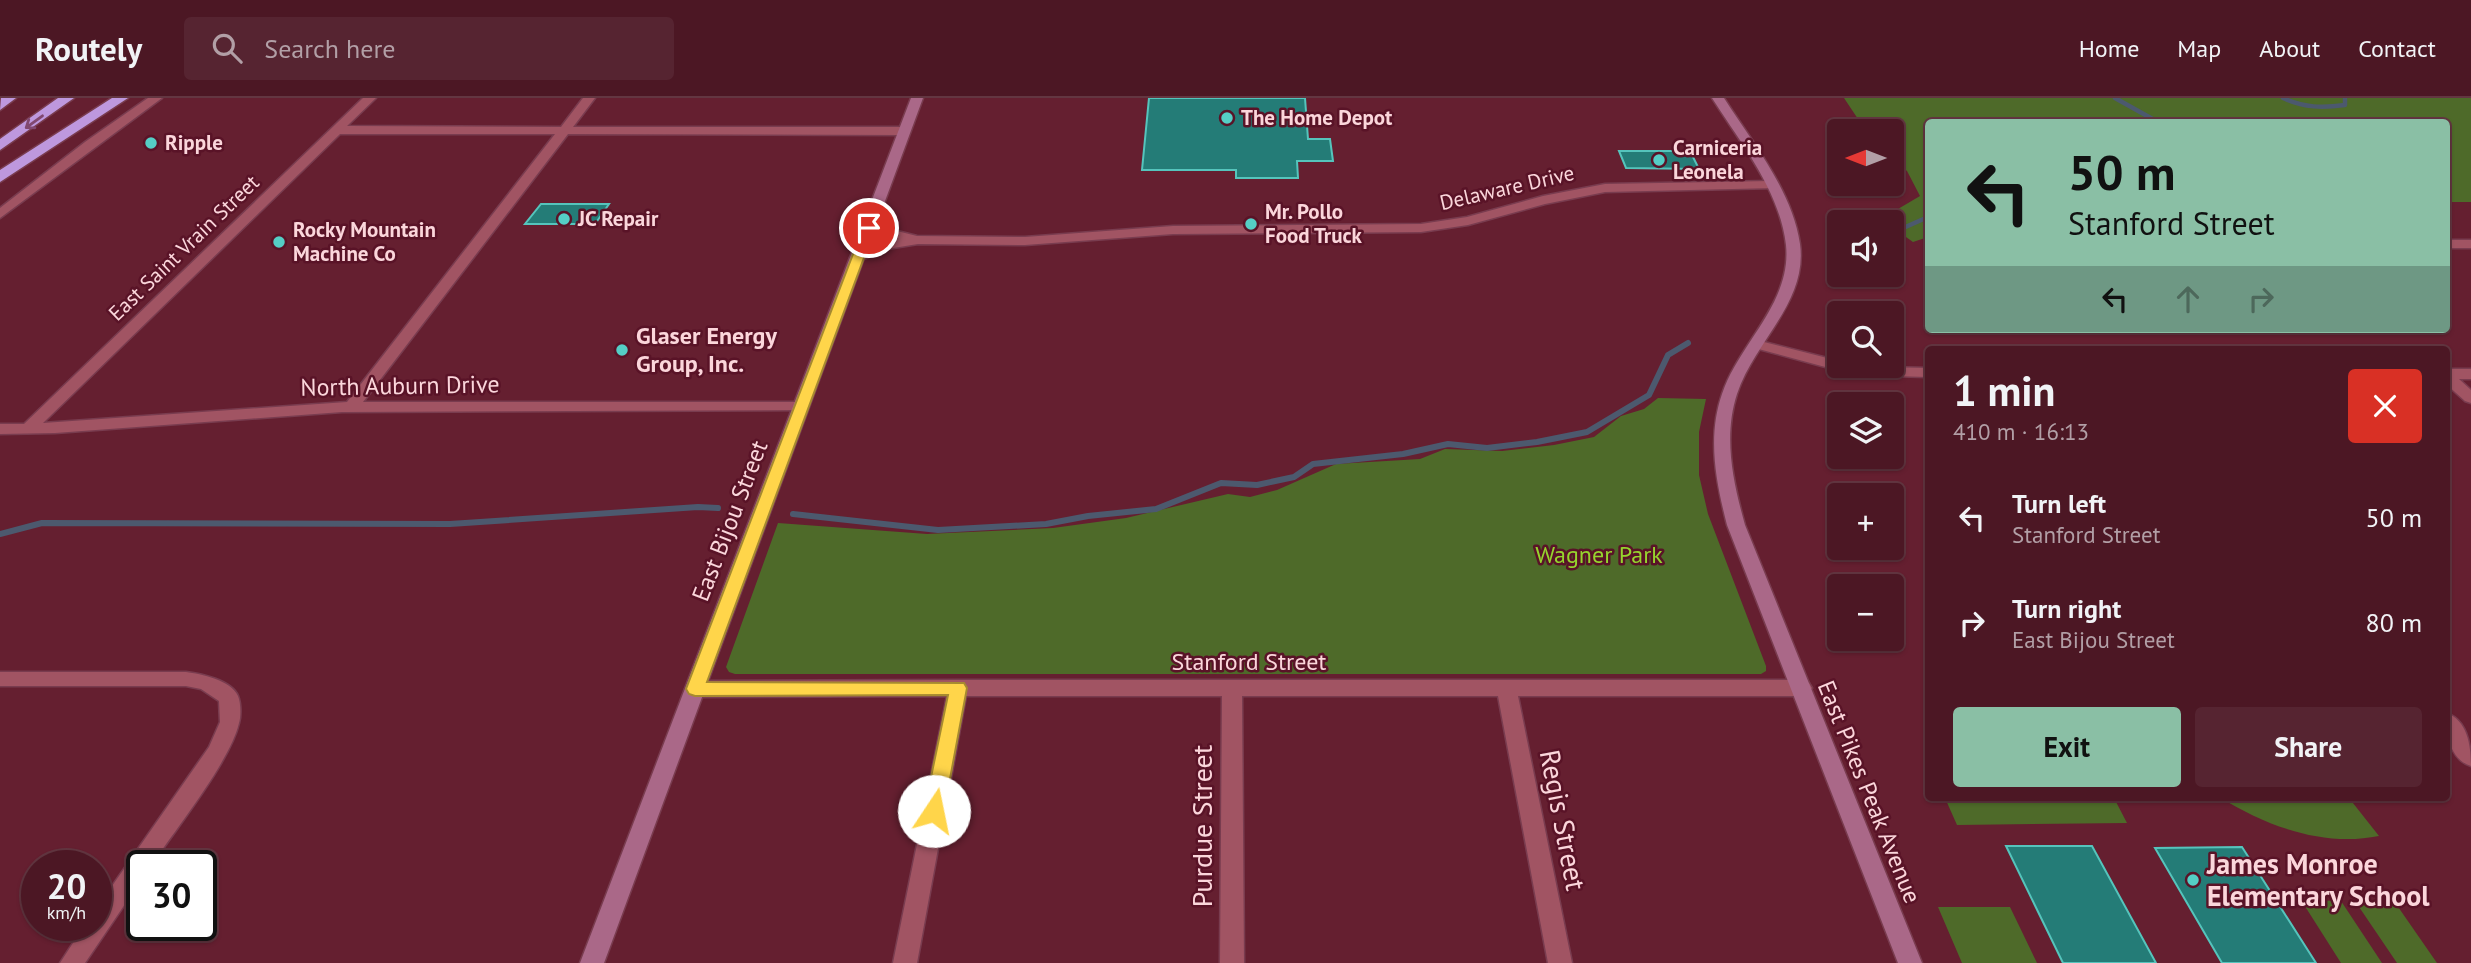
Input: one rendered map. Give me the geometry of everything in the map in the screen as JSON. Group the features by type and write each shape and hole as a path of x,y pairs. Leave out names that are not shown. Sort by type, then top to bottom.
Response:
{"highway":[{"path":"0,106 9,98"},
{"path":"0,146 67,98"},
{"path":"0,169 96,98"},
{"path":"0,177 121,98"}],"main road":[{"name":"East Bijou Street","path":"592,963 917,98"},
{"name":"East Pikes Peak Avenue","path":"1718,98 1770,185 1788,227 1793,262 1784,299 1738,372 1726,406 1721,429 1722,475 1736,525 1910,963"}],"street":[{"path":"0,214 97,139 156,98"},
{"name":"East Saint Vrain Street","path":"28,429 370,98"},
{"path":"352,407 589,98"},
{"path":"337,130 904,131"},
{"name":"Delaware Drive","path":"857,258 883,246 918,240 1025,241 1173,230 1409,229 1468,221 1543,200 1605,188 1770,185"},
{"name":"Delaware Drive","path":"869,228 918,240"},
{"path":"2450,244 2471,244"},
{"path":"1756,344 1855,370 1925,373"},
{"path":"2450,374 2471,374"},
{"path":"2450,378 2471,398"},
{"name":"North Auburn Drive","path":"0,429 352,407 800,407"},
{"path":"0,679 186,679 206,682 229,698 230,722 225,736 206,768 72,963"},
{"path":"905,963 958,688"},
{"name":"Purdue Street","path":"1232,688 1232,963"},
{"name":"Stanford Street","path":"695,689 1802,688"},
{"name":"Regis Street","path":"1507,689 1560,963"},
{"path":"2450,727 2471,758"}],"green space":[{"path":"1844,98 2471,98 2471,202 2450,202 2450,119 1925,119 1925,238 1913,242 1904,236 1904,210 1896,210 1920,196 1904,168 1904,119 1858,119"},
{"name":"Wagner Park","path":"1658,398 1706,399 1699,432 1699,475 1708,514 1766,666 1766,671 1761,674 735,674 729,672 726,667 778,523 927,534 1053,528 1126,518 1228,494 1250,497 1277,490 1336,464 1420,459 1445,449 1502,451 1594,437 1621,416 1644,409"},
{"path":"1946,801 2116,801 2127,823 1957,825"},
{"path":"2226,801 2351,801 2379,836 2338,839 2297,832 2277,826"},
{"path":"2301,900 2341,901 2382,963 2341,963"},
{"path":"2355,901 2394,901 2437,963 2397,963"},
{"path":"1938,907 2010,907 2037,963 1962,963"}],"building":[{"name":"The Home Depot","path":"1149,98 1305,98 1308,139 1330,139 1333,161 1297,161 1298,178 1236,178 1236,170 1142,170"},
{"name":"Carniceria Leonela","path":"1619,151 1690,151 1699,169 1626,168"},
{"name":"JC Repair","path":"541,204 609,204 595,224 525,224"},
{"name":"James Monroe Elementary School","path":"2006,846 2092,846 2156,963 2063,963"},
{"name":"James Monroe Elementary School","path":"2242,847 2316,963 2222,963 2155,848"}],"waterway":[{"path":"2115,98 2153,119"},
{"path":"2283,98 2298,104 2321,107 2345,105 2345,98"},
{"path":"1904,228 1925,218"},
{"path":"793,514 938,530 1046,524 1088,516 1156,509 1221,483 1257,485 1294,477 1313,464 1403,454 1448,444 1487,448 1537,442 1587,432 1649,395 1668,355 1688,343"},
{"path":"0,534 42,523 450,524 698,507 718,508"}],"place":[{"name":"The Home Depot","path":"1227,118"},
{"name":"Ripple","path":"151,143"},
{"name":"Carniceria Leonela","path":"1659,160"},
{"name":"JC Repair","path":"564,219"},
{"name":"Mr. Pollo Food Truck","path":"1251,224"},
{"name":"Rocky Mountain Machine Co","path":"279,242"},
{"name":"Glaser Energy Group, Inc.","path":"622,350"},
{"name":"James Monroe Elementary School","path":"2193,880"}],"route":[{"path":"869,228 695,689 958,688 934,811"}]}
